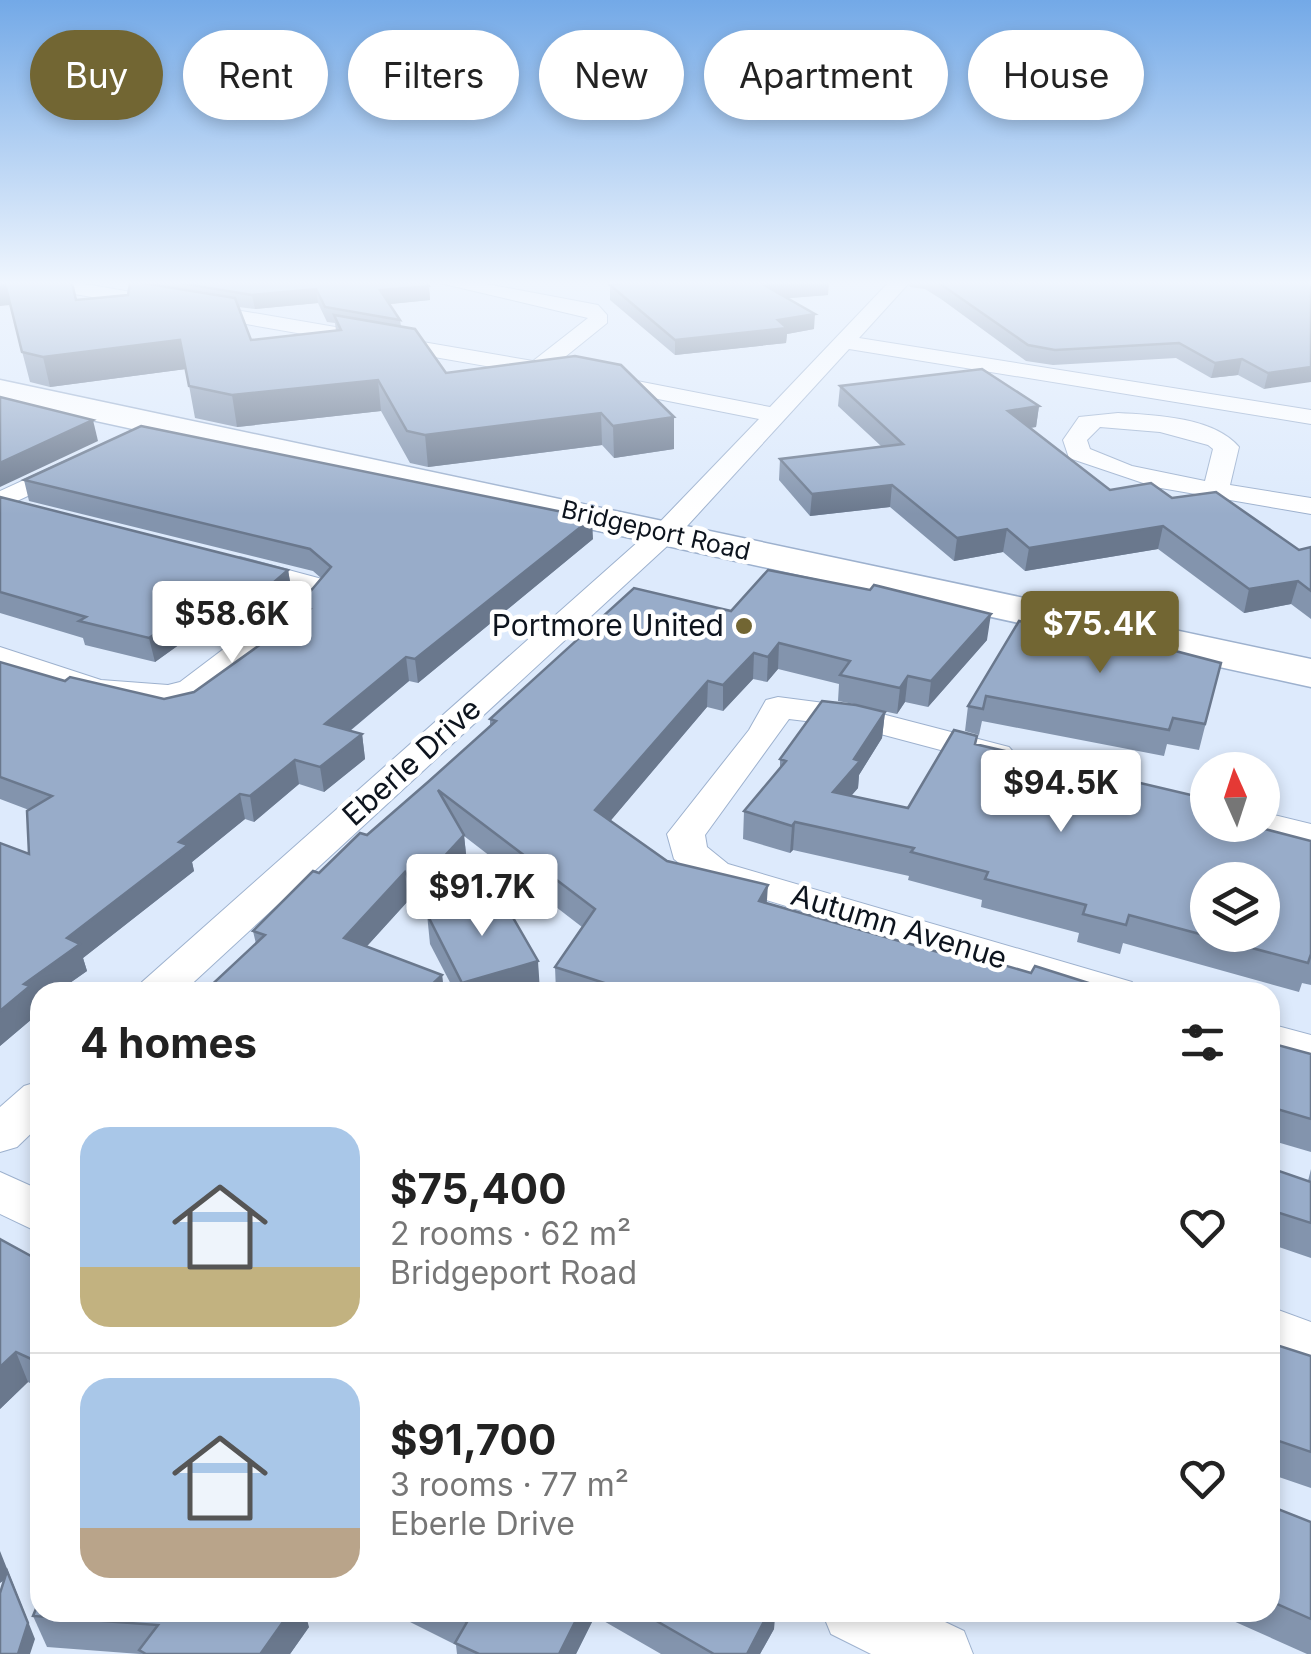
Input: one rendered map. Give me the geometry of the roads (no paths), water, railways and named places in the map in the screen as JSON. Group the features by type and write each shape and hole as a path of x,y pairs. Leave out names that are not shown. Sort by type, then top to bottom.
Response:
{"main road":[{"name":"Bridgeport Road","path":"0,390 1311,673"}],"street":[{"path":"493,360 776,414"},
{"path":"538,368 548,360"},
{"name":"Eberle Drive","path":"168,982 667,531 828,360"},
{"path":"957,360 1311,418"},
{"path":"1216,488 1226,447 1212,437 1112,419 1088,422 1075,440 1078,453 1104,466 1216,488 1311,506"},
{"path":"123,441 158,423"},
{"path":"0,504 88,458"},
{"path":"0,504 38,516"},
{"path":"0,657 121,695 170,697 211,677 314,595 312,585 302,581 208,558"},
{"name":"Autumn Avenue","path":"1022,761 855,717 778,707 766,733 686,834 688,851 714,872 1082,982"},
{"path":"1280,828 1311,836"},
{"path":"1280,1041 1311,1051"},
{"path":"0,1134 30,1107"},
{"path":"0,1191 30,1207"},
{"path":"1280,1334 1311,1345"}],"place":[{"name":"Portmore United","path":"744,626"}]}
